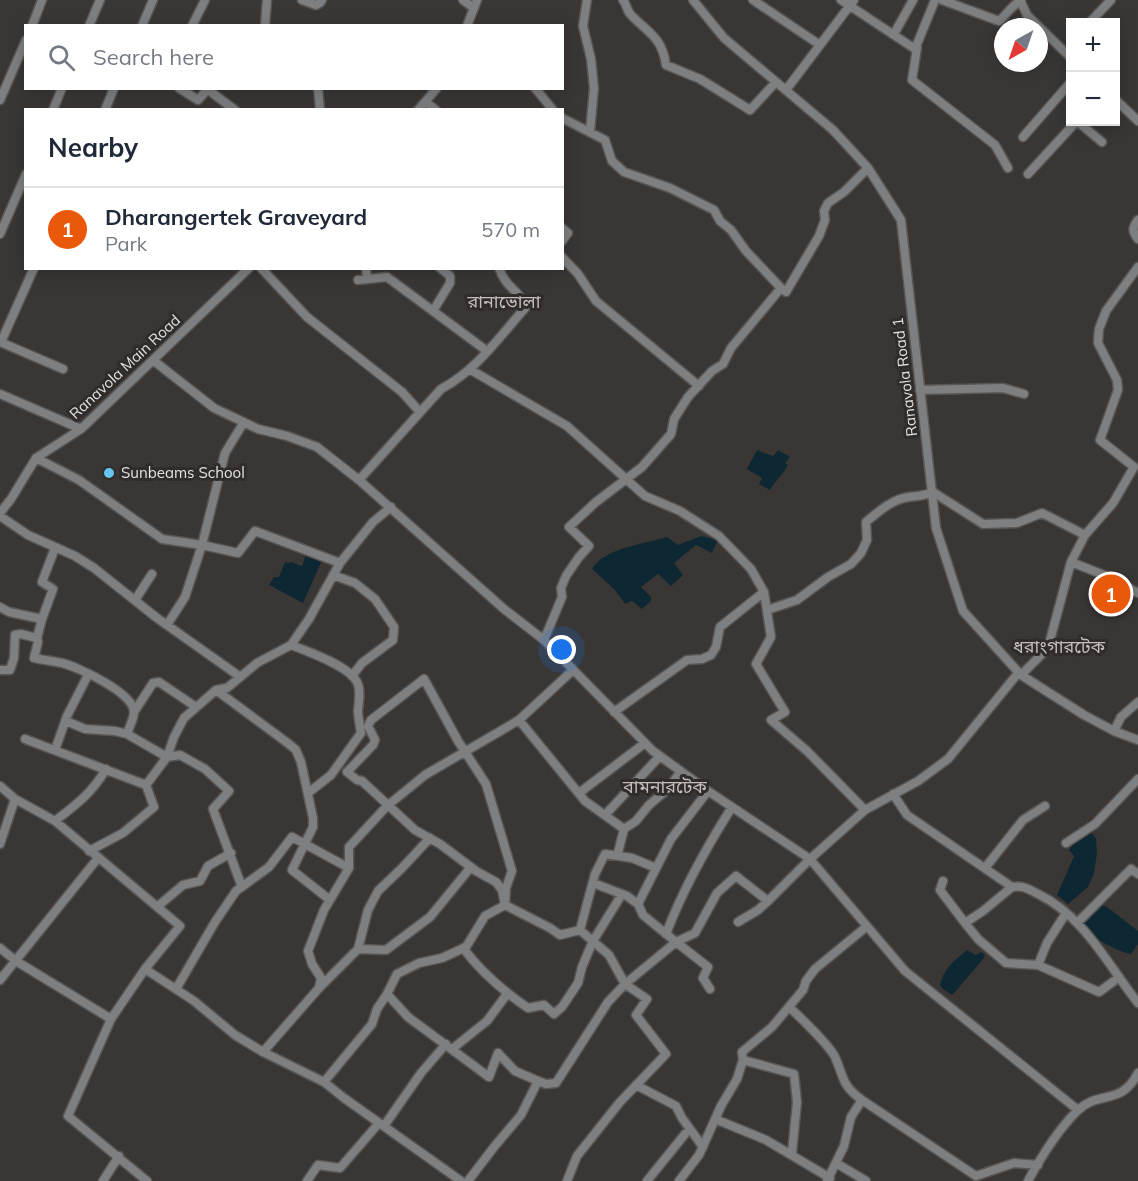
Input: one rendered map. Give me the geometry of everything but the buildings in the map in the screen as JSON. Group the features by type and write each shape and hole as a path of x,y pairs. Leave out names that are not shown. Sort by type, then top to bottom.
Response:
{"street":[{"path":"33,24 42,0"},
{"path":"90,24 100,0"},
{"path":"143,24 153,0"},
{"path":"193,24 205,0"},
{"path":"265,24 267,0"},
{"path":"302,0 316,5 322,0"},
{"path":"463,0 475,4 468,24"},
{"path":"587,0 583,26 591,59 594,88 590,132"},
{"path":"623,0 629,14 648,29 663,48 666,65 700,79 750,111 777,82"},
{"name":"Ranavola Road 1","path":"693,0 724,38 833,130 868,168 901,220 936,528 963,612 1020,674 1084,715 1114,731 1138,740"},
{"path":"753,0 820,45"},
{"path":"841,0 852,3 915,49 917,48"},
{"path":"894,34 913,0"},
{"path":"935,0 917,48 912,80 995,145 1008,168"},
{"path":"942,0 999,21 1006,15 1010,6 1021,0 1027,15 1066,53"},
{"path":"1094,18 1111,0"},
{"path":"786,90 852,3"},
{"path":"0,100 24,45"},
{"path":"1063,50 1066,47"},
{"path":"1023,137 1066,89"},
{"path":"54,108 61,90"},
{"path":"106,108 113,90"},
{"path":"182,90 198,100 207,90 232,108"},
{"path":"318,90 320,108"},
{"path":"420,108 435,90"},
{"path":"537,90 551,108"},
{"path":"426,102 434,108"},
{"path":"1120,104 1138,122"},
{"path":"564,119 604,140 612,161 624,172 670,188 714,210 720,221 731,230 746,251 786,292 819,236 828,203 844,192 868,168"},
{"path":"1028,174 1073,126"},
{"path":"1082,126 1102,142"},
{"path":"0,234 24,179"},
{"path":"1138,220 1133,226 1133,232 1138,239"},
{"path":"564,259 578,274 596,301 699,386"},
{"path":"738,922 758,910 865,810 918,781 948,759 1020,674 1048,648 1071,562 1085,535 1113,503 1136,469 1100,440 1118,390 1117,380 1098,344 1099,329 1106,311 1138,267"},
{"path":"33,270 1,342 63,369"},
{"name":"Ranavola Main Road","path":"0,514 36,458 81,429 247,270"},
{"path":"263,270 307,317 402,392 420,412"},
{"path":"365,270 363,279 387,277 487,351"},
{"path":"433,311 450,283 450,276 442,270"},
{"path":"359,480 441,389 457,381 471,370 526,307 522,297 503,282 500,270"},
{"path":"1131,278 1138,286"},
{"path":"544,640 562,597 561,588 566,576 589,546 569,527 596,502 642,467 670,434 675,419 688,397 712,371 723,364 731,348 781,288"},
{"path":"154,361 214,408 258,429 317,447 359,480 504,609 544,640 660,756 810,859 905,971 1078,1110"},
{"path":"471,370 567,426 645,495 680,511 719,536 752,569 764,592 771,637 756,664 785,712 771,720 865,810"},
{"path":"920,390 1003,387 1024,394"},
{"path":"0,394 81,429"},
{"path":"167,625 185,597 202,544 225,453 244,422"},
{"path":"36,458 79,480 162,539 202,544 238,553 255,531 340,563"},
{"path":"767,610 797,600 828,577 851,564 861,553 867,540 866,522 882,508 907,497 921,497 933,492 983,524 1017,523 1042,513 1085,535"},
{"path":"146,785 167,757 184,718 216,690 227,688 257,663 291,645 309,619 340,563 373,522 390,507"},
{"path":"0,514 28,535 75,556 94,568 167,625 239,676"},
{"path":"55,548 42,582 53,589 36,638 38,642 34,658 64,664 99,679 132,705 134,712"},
{"path":"1071,562 1109,577 1138,593"},
{"path":"135,600 152,574"},
{"path":"333,575 355,583 375,599 394,627 393,640 362,663 352,676"},
{"path":"614,712 687,660 702,659 711,655 716,647 720,627 764,592"},
{"path":"0,607 9,612 42,619"},
{"path":"0,670 10,670 14,658 15,635 21,634 36,638"},
{"path":"291,645 315,655 352,676 358,683 360,699 358,711 362,733 331,775 308,793"},
{"path":"319,988 321,978 312,964 308,951 324,910 349,868 349,847 387,806 425,775 519,720 572,670"},
{"path":"55,750 88,675"},
{"path":"424,679 465,753 486,783 512,871 506,888 505,905 502,890 496,882 415,830 362,781 357,780 347,771 373,745 375,740 368,726 371,720 424,679"},
{"path":"127,734 134,712 153,683 159,682 196,707"},
{"path":"216,690 296,750 308,793 313,827 292,870 330,900"},
{"path":"1114,731 1121,717 1138,702"},
{"path":"519,720 585,801 624,829"},
{"path":"66,721 86,729 115,730 127,734 167,757 180,755 205,769 230,791 213,809 242,887"},
{"path":"25,739 146,785 154,807 123,833 89,851"},
{"path":"579,793 645,743"},
{"path":"605,814 660,756"},
{"path":"55,821 86,798 106,769"},
{"path":"618,853 624,829 636,821 649,805 668,789 681,771"},
{"path":"1066,843 1095,824 1138,778"},
{"path":"0,786 15,798 55,821 180,926 145,969 111,1019 68,1116 147,1181"},
{"path":"638,904 671,839 708,791"},
{"path":"893,794 907,815 1012,887"},
{"path":"0,844 15,798"},
{"path":"985,868 1023,820 1045,806"},
{"path":"666,934 679,900 732,807"},
{"path":"176,989 236,891 268,867 292,837 349,868"},
{"path":"263,1052 319,988 358,949 368,910 378,891 430,838"},
{"path":"157,907 183,885 200,881 208,866 231,854"},
{"path":"580,930 593,883 605,854 632,858 656,868"},
{"path":"0,980 98,858"},
{"path":"358,949 386,950 430,917 471,867"},
{"path":"1077,923 1131,869 1138,874"},
{"path":"387,994 408,1017 489,1077 498,1053 515,1071 546,1084 556,1083 608,1002 625,984 676,942 695,933 717,893 736,876 768,901"},
{"path":"943,881 940,890 965,923 978,939 1006,963 1038,965 1099,992 1114,981"},
{"path":"593,883 622,894 638,904 643,915 708,968 704,978 710,989"},
{"path":"965,923 1012,887 1021,885 1049,899 1077,923 1108,960 1138,1004"},
{"path":"463,948 475,964 507,994 528,1008 544,1005 554,1014 562,1007 578,983 593,941 622,894"},
{"path":"505,905 533,918 560,935 580,930"},
{"path":"324,1082 372,1024 377,1009 397,974 419,963 442,958 466,947 485,916 505,905"},
{"path":"1038,965 1047,943 1066,913"},
{"path":"679,1181 699,1155 737,1079 743,1060 742,1052 772,1027 803,990 806,981 815,969 866,927"},
{"path":"567,1181 577,1156 636,1085 666,1054 636,1015 647,999 625,984 609,955 580,930"},
{"path":"0,948 16,961 111,1019"},
{"path":"145,969 194,1001 235,1035 263,1052 324,1082 461,1181"},
{"path":"308,1181 318,1166 340,1168 382,1125 421,1073 449,1047 487,1021 507,994"},
{"path":"789,1007 834,1055 839,1073 851,1092 976,1176 1014,1163 1038,1165"},
{"path":"743,1060 794,1074 797,1102 792,1153"},
{"path":"1028,1181 1078,1110 1098,1099 1117,1096 1131,1085 1138,1073"},
{"path":"468,1181 521,1115 538,1081"},
{"path":"636,1085 676,1106 703,1147"},
{"path":"715,1119 766,1140 828,1179 844,1146 851,1117 862,1100"},
{"path":"647,1181 685,1134"},
{"path":"103,1181 118,1156"},
{"path":"836,1163 866,1181"}],"water":[{"path":"757,450 773,456 778,450 790,457 785,463 788,465 786,469 770,490 759,484 762,478 747,469"},
{"path":"701,536 718,540 712,553 696,545 674,563 683,575 671,586 658,574 641,587 651,597 651,601 642,609 632,601 625,604 615,590 592,569 598,562 615,551 667,537 678,545"},
{"path":"307,551 323,558 303,603 269,585 274,577 279,577 285,562 302,566"},
{"path":"1089,830 1096,838 1097,853 1094,873 1088,887 1068,904 1057,895 1074,856 1069,850 1079,837"},
{"path":"1097,903 1107,907 1138,931 1138,944 1131,954 1117,950 1103,942 1086,928 1083,922"},
{"path":"967,950 976,955 981,952 985,955 952,995 940,985 942,979 950,965"}],"place":[{"name":"Sunbeams School","path":"109,473"},
{"name":"Dharangertek Graveyard","path":"1111,594"}],"district":[{"name":"রানাভোলা","path":"504,302"},
{"name":"ধরাংগারটেক","path":"1059,647"},
{"name":"বামনারটেক","path":"665,787"}]}
